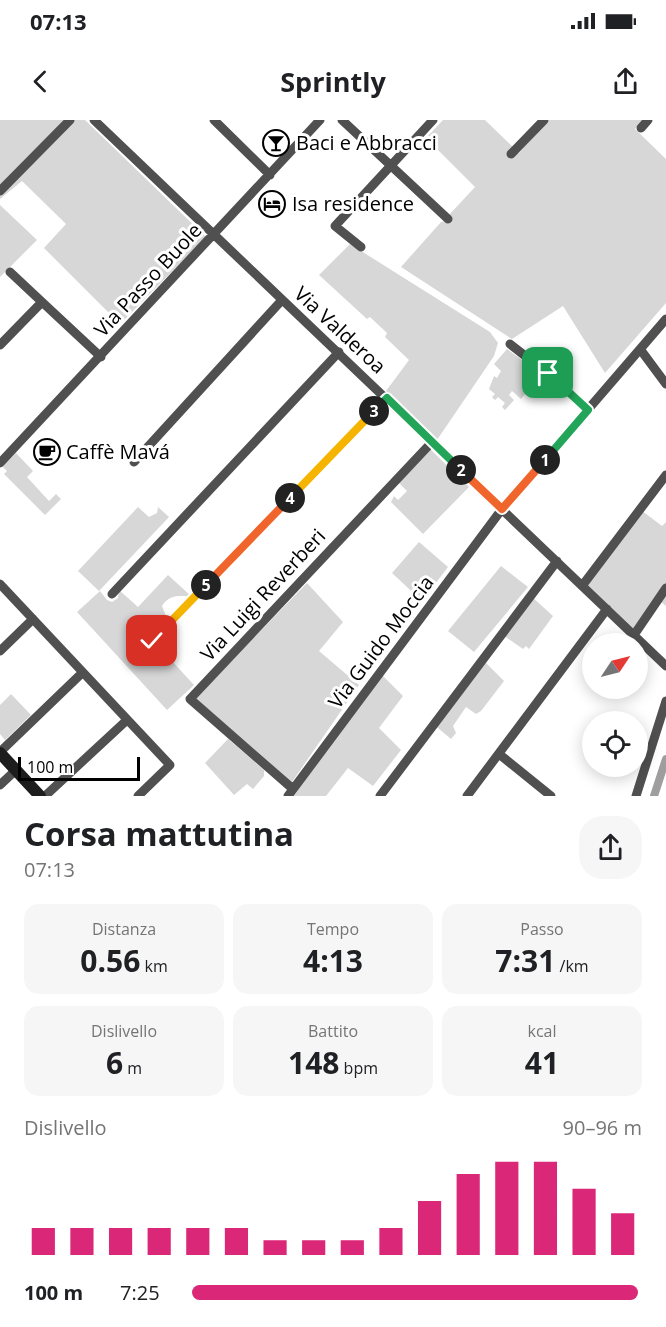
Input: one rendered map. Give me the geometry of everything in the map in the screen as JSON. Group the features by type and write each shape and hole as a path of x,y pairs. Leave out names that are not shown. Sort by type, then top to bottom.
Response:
{"street":[{"path":"0,191 70,120"},
{"name":"Via Valderoa","path":"94,120 632,633"},
{"path":"214,120 270,175"},
{"name":"Via Passo Buole","path":"0,463 320,120"},
{"path":"342,120 448,219"},
{"path":"361,248 335,226 433,120"},
{"path":"511,154 544,120"},
{"path":"641,128 648,120"},
{"path":"10,272 101,357"},
{"path":"134,462 282,300"},
{"path":"0,345 42,302"},
{"name":"Via Guido Moccia","path":"291,792 502,509 666,319"},
{"path":"510,344 548,373 588,410"},
{"path":"640,349 666,384"},
{"path":"112,594 339,352"},
{"path":"152,641 387,398"},
{"name":"Via Luigi Reverberi","path":"291,792 190,699 432,442"},
{"path":"582,586 666,476"},
{"path":"380,796 556,561"},
{"path":"0,584 82,674 170,765 138,796"},
{"path":"635,633 666,588"},
{"path":"467,796 607,609"},
{"path":"0,651 33,619"},
{"name":"Via Valderoa","path":"648,649 666,666"},
{"path":"82,674 0,752 16,770 43,796 127,720"},
{"path":"636,796 666,701"},
{"path":"499,754 551,796"},
{"path":"0,785 16,770"}],"shaded area":[{"path":"0,120 85,120 206,237 120,324 44,248 66,224 22,181 0,199"},
{"path":"443,120 485,120 519,153 549,120 643,120 635,129 666,159 666,303 605,373 563,306 512,339 401,267 441,222 449,220 448,216 475,187 426,138"},
{"path":"0,205 37,240 0,277"},
{"path":"350,244 490,332 498,343 494,356 437,440 386,391 409,360 385,337 387,333 370,317 367,319 319,275"},
{"path":"507,349 541,374 521,399 512,391 509,395 514,400 505,410 502,407 505,403 498,397 495,400 492,397 495,394 489,389 494,376 497,378 501,371 494,364"},
{"path":"430,449 469,487 423,534 391,502 394,496 398,500 407,491 398,482"},
{"path":"16,453 33,471 27,477 49,501 56,494 61,499 45,515 4,474 7,471 2,466"},
{"path":"138,507 149,517 157,513 158,507 169,517 99,591 78,571"},
{"path":"641,510 662,526 666,522 666,606 661,602 638,633 635,633 583,586"},
{"path":"419,542 448,567 422,601 392,573"},
{"path":"501,566 528,587 474,652 448,631"},
{"path":"168,575 191,596 175,596 165,602 162,606 168,621 150,637 194,685 167,710 77,612 100,591 107,600 112,602 118,598 119,590 138,607"},
{"path":"307,583 343,622 319,651 359,685 292,782 195,698"},
{"path":"531,596 553,616 529,649 526,646 523,649 503,635"},
{"path":"484,661 504,681 481,711 476,714 466,707 453,726 456,733 451,739 432,723"},
{"path":"381,674 403,696 379,728 401,750 373,786 348,768 326,796 294,796"},
{"path":"11,694 31,715 5,740 0,734 0,705"},
{"path":"228,739 264,770 264,776 253,789 247,784 234,795 205,763"}],"waterway":[{"path":"654,796 666,759"}],"place":[{"name":"Baci e Abbracci","path":"276,143"},
{"name":"Isa residence","path":"272,204"},
{"name":"Caffè Mavá","path":"47,452"}],"route":[{"path":"152,641 387,398 502,509 588,410 548,373"}]}
